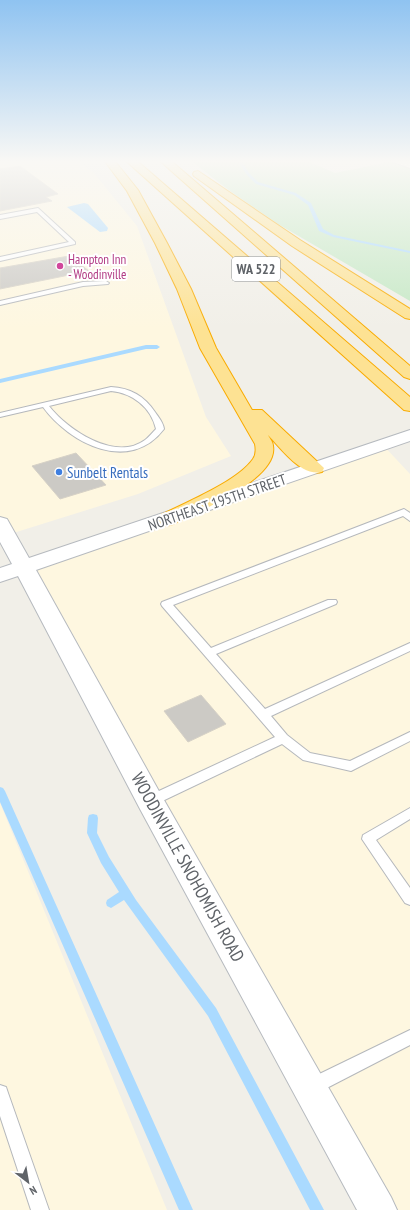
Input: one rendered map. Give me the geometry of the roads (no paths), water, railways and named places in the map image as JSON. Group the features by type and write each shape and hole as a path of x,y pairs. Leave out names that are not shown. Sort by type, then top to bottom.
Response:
{"highway":[{"path":"147,216 162,243 184,289 208,348 218,368 230,385 264,444 265,450 262,460 254,469 241,479 166,520"},
{"name":"WA 522","path":"196,216 410,406"},
{"name":"WA 522","path":"229,216 409,373"},
{"path":"259,216 296,243 410,315"},
{"path":"230,385 264,423 301,458 315,468"}],"main road":[{"name":"NORTHEAST 195TH STREET","path":"0,575 166,520 410,435"},
{"name":"WOODINVILLE SNOHOMISH ROAD","path":"0,523 150,801 311,1087 378,1210"}],"lane":[{"path":"0,259 73,243 45,216"},
{"path":"0,303 19,299 31,301 47,299 61,296 71,287 106,283"},
{"path":"0,414 44,404 111,389 131,392 143,400 159,423 160,429 148,444 137,448 125,450 100,447 84,441 64,427 49,413 44,404"},
{"path":"410,518 404,512 166,604 283,738 307,757 351,766 410,736"},
{"path":"209,653 332,602"},
{"path":"263,715 410,648"},
{"path":"150,801 283,738"},
{"path":"410,813 368,839 410,899"},
{"path":"311,1087 410,1037"},
{"path":"0,1093 40,1210"}],"water":[{"path":"79,216 98,216 108,228 107,231 100,232"}],"waterway":[{"path":"315,216 321,230 333,236 410,252"},
{"path":"0,381 146,347 157,347"},
{"path":"0,791 186,1210"},
{"path":"93,818 92,833 105,860 132,903 212,1012 317,1210"},
{"path":"111,903 125,894"}],"place":[{"name":"Hampton Inn - Woodinville","path":"60,266"},
{"name":"Sunbelt Rentals","path":"59,472"}]}
